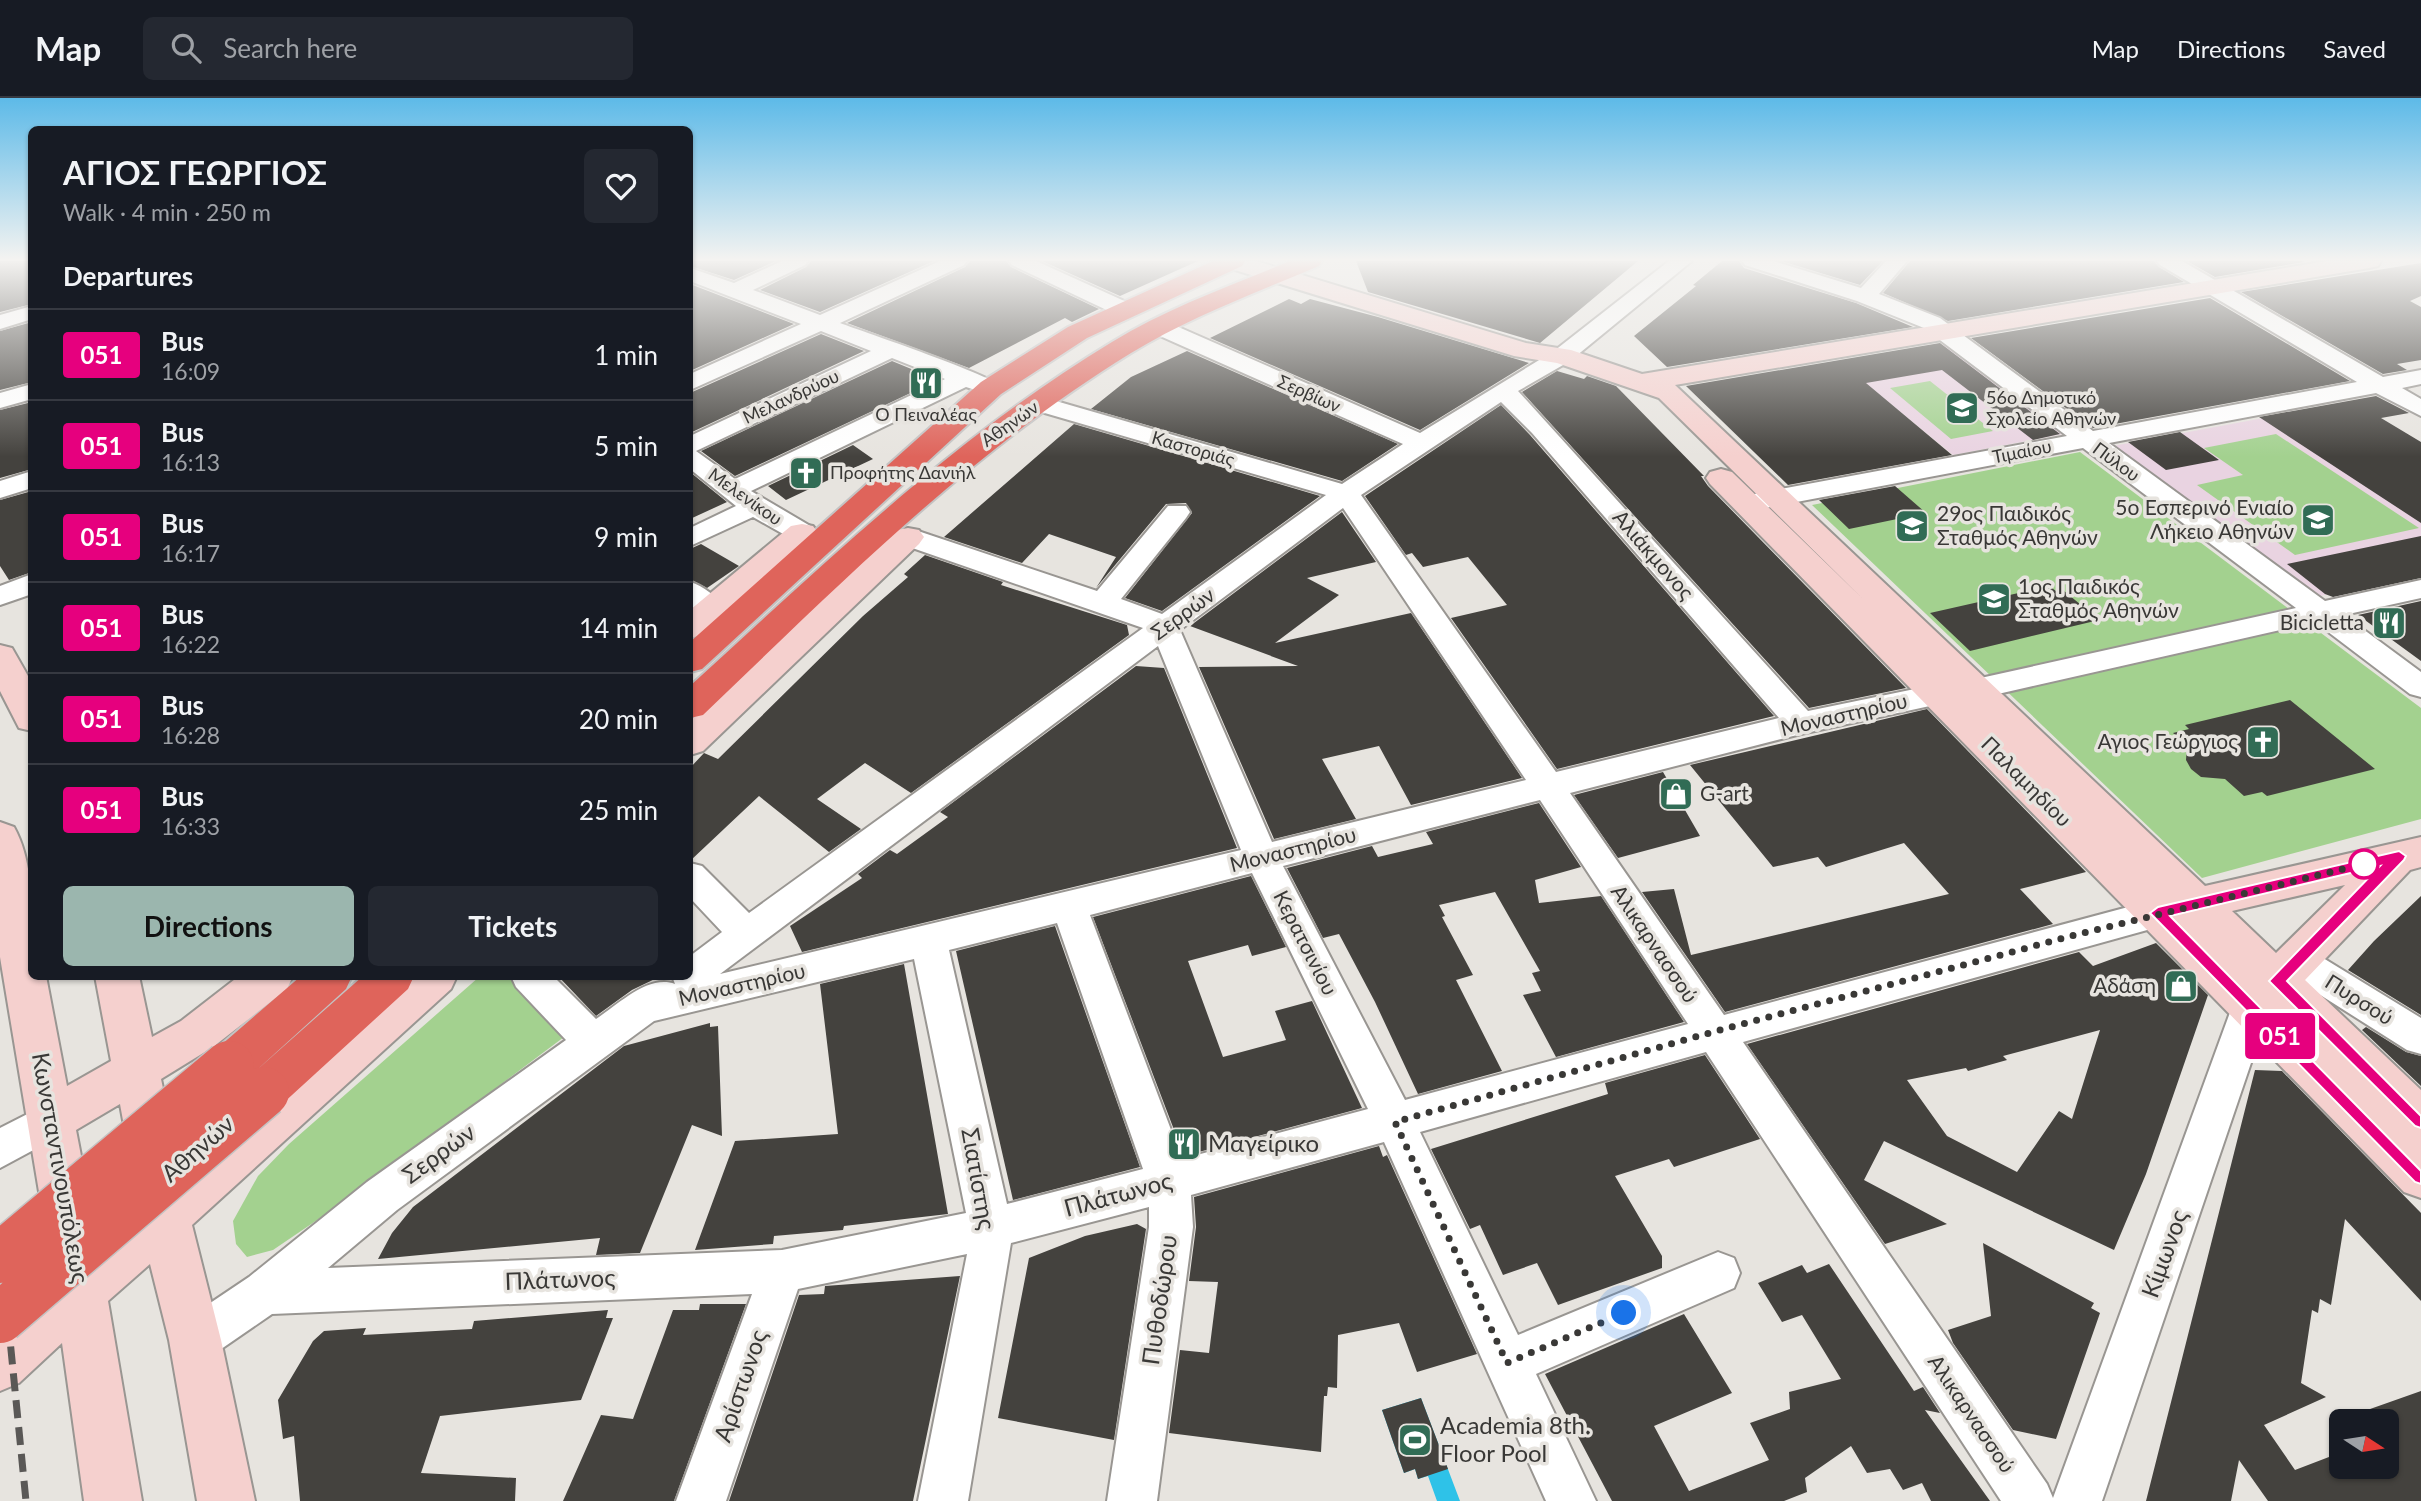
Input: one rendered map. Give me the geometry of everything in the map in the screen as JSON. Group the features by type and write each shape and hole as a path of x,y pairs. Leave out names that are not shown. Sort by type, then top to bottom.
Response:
{"highway":[{"name":"Αθηνών","path":"693,658 939,436 979,382 1089,326"},
{"name":"Αθηνών","path":"693,703 966,455 1093,365 1159,327"},
{"path":"908,537 1040,404"},
{"path":"802,533 939,436"},
{"name":"Αθηνών","path":"0,1258 326,980"},
{"name":"Αθηνών","path":"0,1318 264,1092 389,980"}],"street":[{"path":"693,382 811,326"},
{"path":"833,326 979,382"},
{"path":"1484,326 1532,341 1562,356 1642,382 1971,326"},
{"name":"Σερρών","path":"693,973 1346,493 1503,390 1562,356 1599,326"},
{"name":"Πύλου","path":"1936,326 2421,687"},
{"path":"2279,326 2421,409"},
{"name":"Σερβίων","path":"1159,327 1421,443"},
{"name":"Μελανδρύου","path":"693,444 892,349"},
{"name":"Τιμαίου","path":"1763,500 2421,376"},
{"path":"733,490 979,382"},
{"name":"Παλαμηδίου","path":"1642,382 1643,397 1976,689 2178,908"},
{"name":"Αλιάκμονος","path":"1503,390 1550,438 1801,723"},
{"path":"0,401 28,392"},
{"name":"Καστοριάς","path":"1040,404 1346,493"},
{"name":"Μελενίκου","path":"693,459 754,508 802,533"},
{"path":"0,490 28,480"},
{"name":"Αλικαρνασσού","path":"1346,493 1438,623 2030,1501"},
{"name":"Παλαμηδίου","path":"1763,500 1939,694 2178,908 2275,983 2421,1121"},
{"path":"693,537 754,508"},
{"path":"1102,603 1177,512"},
{"path":"697,609 802,533"},
{"path":"693,739 908,537 1147,618 1165,628"},
{"path":"0,596 28,585"},
{"path":"1976,689 2421,589"},
{"name":"Κερατσινίου","path":"1165,628 1262,859 1395,1122 1571,1501"},
{"path":"0,656 28,711"},
{"name":"Μοναστηρίου","path":"647,1007 929,941 1801,723 1939,694"},
{"name":"Κωνσταντινουπόλεως","path":"0,837 81,1292 113,1501"},
{"name":"Πλάτωνος","path":"265,1292 782,1271 991,1228 1395,1122 1713,1032 2178,908 2410,854"},
{"name":"Πλάτωνος","path":"2275,983 2410,854"},
{"path":"693,879 747,934"},
{"name":"Πυθοδώρου","path":"1069,905 1169,1182 1171,1227 1132,1501"},
{"name":"Σιατίστης","path":"929,941 991,1228 987,1269 943,1501"},
{"path":"118,980 180,1292 195,1340 226,1501"},
{"path":"0,1149 197,1034 267,980"},
{"name":"Αθηνών","path":"0,1364 431,980"},
{"path":"533,980 593,1042"},
{"name":"Σερρών","path":"195,1340 265,1292 382,1196 593,1042 684,980"},
{"name":"Παλαμηδίου","path":"2275,983 2421,1176"},
{"name":"Πυρσού","path":"2275,983 2421,1038"},
{"name":"Κίμωνος","path":"2077,1501 2275,983"},
{"name":"Αρίστωνος","path":"701,1501 782,1271"},
{"path":"1507,1363 1718,1273"}],"shaded area":[{"name":"56ο Δημοτικό Σχολείο Αθηνών","path":"1945,345 2063,434 1953,455 1841,363"},
{"name":"5ο Εσπερινό Ενιαίο Λήκειο Αθηνών","path":"2296,412 2421,467 2421,573 2320,596 2113,446"}],"green space":[{"path":"1930,381 1993,431 1951,439 1890,388"},
{"path":"2276,434 2419,528 2295,555 2197,485 2243,475 2204,448"},
{"path":"2080,452 2421,708 2421,819 2202,878 1812,505"},
{"path":"476,980 517,980 568,1034 351,1197 273,1250 247,1257 236,1244 233,1221 258,1176 289,1144"}],"water":[{"name":"Academia 8th. Floor Pool","path":"1421,1398 1460,1501 1437,1501 1428,1476 1418,1479 1415,1469 1404,1473 1382,1410"}],"building":[{"path":"28,326 28,383 0,390 0,331"},
{"path":"693,326 789,326 693,370"},
{"path":"856,326 1049,326 969,368"},
{"path":"1233,326 1409,326 1529,363 1420,430 1210,338"},
{"path":"1484,326 1560,326 1540,343"},
{"path":"1646,326 1913,327 1667,367 1634,336"},
{"path":"2040,326 2258,326 2350,381 2093,428 1971,338"},
{"path":"2301,326 2421,326 2421,360 2397,364 2407,370 2383,374"},
{"path":"821,334 864,351 693,432 693,392"},
{"path":"1940,343 2060,434 2033,440 1942,370 1866,383 1952,455 1788,485 1686,386"},
{"path":"1187,351 1398,444 1342,481 1091,409 1131,377"},
{"path":"892,361 938,380 735,476 701,451"},
{"path":"1557,371 1584,379 1587,376 1616,386 1704,476 1701,476 1708,486 1906,688 1809,708 1522,392"},
{"path":"2376,396 2409,413 2381,418 2421,442 2421,523 2259,417"},
{"path":"28,403 28,470 0,478 0,410"},
{"path":"1501,405 1774,716 1557,769 1451,618 1507,605 1468,557 1423,567 1412,553 1406,555 1365,496"},
{"path":"1074,424 1320,496 1162,611 1125,598 1192,513 1186,503 1166,504 1096,588 1116,557 1049,534 1022,563 944,537"},
{"path":"2180,432 2219,460 2166,470 2128,442"},
{"name":"Προφήτης Δανιήλ","path":"853,445 873,459 786,500 768,486"},
{"path":"693,474 727,502 693,518"},
{"path":"1895,486 1926,513 1849,529 1819,500"},
{"path":"28,492 28,573 9,580 0,566 0,500"},
{"path":"1342,512 1376,562 1307,578 1339,595 1275,643 1411,613 1522,778 1411,805 1379,746 1322,759 1356,819 1274,839 1199,667 1298,666 1190,626"},
{"path":"2421,536 2421,578 2333,597 2325,594 2287,564"},
{"path":"701,544 739,566 707,588 693,581 693,548"},
{"path":"925,555 1003,582 1001,585 1127,625 1129,635 911,793 865,763 817,799 861,829 829,852 759,796 693,858 693,765 704,753 718,759 863,616 908,577 904,574"},
{"path":"2049,586 2056,591 2063,590 2099,620 1970,651 1930,613"},
{"path":"2421,601 2421,661 2358,615"},
{"path":"1136,666 1164,668 1237,848 802,952 790,926 862,878 858,874 890,850 897,854 948,817 940,812"},
{"name":"Αγιος Γεώργιος","path":"2290,700 2375,769 2267,796 2262,792 2244,796 2225,779 2201,777 2191,769 2186,760 2187,745 2173,733 2189,729 2185,725"},
{"path":"1927,709 2086,872 2020,889 2053,924 1725,1012 1642,892 1674,889 1691,955 1949,894 1904,843 1826,867 1818,857 1773,867 1690,765"},
{"path":"1663,772 1700,836 1618,858 1574,795"},
{"path":"1539,803 1581,867 1535,880 1539,903 1601,896 1684,1022 1556,1057 1523,995 1541,991 1532,973 1540,971 1495,892 1439,905 1445,916 1442,917 1473,975 1456,980 1502,1071 1418,1094 1375,1002 1339,934 1323,938 1287,868 1372,846 1378,857 1433,844 1426,832"},
{"path":"1251,876 1286,947 1252,956 1248,945 1188,961 1223,1057 1286,1040 1275,1011 1312,1001 1362,1108 1184,1156 1093,917"},
{"path":"2421,896 2421,1015 2348,970"},
{"path":"1055,926 1140,1167 1013,1200 956,951"},
{"path":"2156,943 2208,995 2146,1174 2114,1250 1884,1141 1864,1180 1947,1224 1885,1244 1747,1044 2079,952 2093,966","holes":["2100,1030 2072,1119 2059,1111 2017,1172 1947,1136 1907,1080 1966,1068 1968,1071 2007,1060 2003,1056"]},
{"path":"904,964 948,1214 844,1226 843,1230 774,1236 773,1244 695,1250 735,1141 838,1134 820,984"},
{"path":"562,980 653,980 632,990 596,1016"},
{"path":"710,1023 710,1027 718,1026 722,1136 692,1125 640,1253 596,1255 600,1238 378,1259 392,1233 413,1207 624,1046"},
{"path":"2366,1027 2406,1052 2421,1056 2421,1086 2362,1030"},
{"path":"1705,1055 1760,1139 1674,1167 1669,1159 1615,1176 1662,1256 1662,1268 1558,1305 1537,1263 1503,1275 1480,1225 1470,1229 1431,1149 1608,1094 1605,1083"},
{"path":"2255,1070 2282,1071 2421,1213 2421,1301 2345,1219 2331,1305 2320,1299 2318,1313 2312,1310 2301,1383 2326,1397 2264,1425 2295,1470 2329,1457 2329,1479 2399,1479 2399,1409 2370,1409 2421,1391 2421,1501 2268,1501 2239,1460 2231,1501 2146,1501"},
{"path":"1379,1146 1383,1157 1387,1155 1477,1354 1417,1372 1399,1323 1338,1335 1337,1388 1328,1387 1327,1396 1324,1396 1321,1452 1169,1433 1180,1350 1209,1353 1218,1282 1189,1281 1196,1227 1194,1197"},
{"path":"1137,1224 1146,1229 1114,1440 998,1418 1029,1258 1085,1236"},
{"path":"1983,1243 2094,1303 2091,1308 2100,1313 2056,1439 2013,1430 1953,1343 1948,1330 1991,1316"},
{"path":"1829,1264 1914,1391 1923,1387 1940,1413 1925,1410 1990,1501 1931,1501 1922,1483 1903,1490 1890,1469 1867,1473 1851,1446 1805,1478 1807,1492 1784,1501 1612,1501 1545,1374 1684,1314 1732,1393 1654,1426 1689,1491 1769,1460 1750,1423 1790,1409 1789,1392 1841,1379 1802,1315 1782,1322 1758,1283 1802,1265 1807,1273"},
{"path":"960,1276 913,1501 729,1501 799,1295 824,1294 825,1286"},
{"path":"700,1304 746,1304 674,1501 563,1501 601,1415 633,1419 673,1310 699,1310"},
{"path":"608,1310 606,1318 613,1318 581,1400 440,1416 421,1473 516,1478 515,1501 300,1501 294,1436 283,1439 278,1400 313,1341 324,1331 366,1328 363,1335 472,1329 474,1321"},
{"name":"Academia 8th. Floor Pool","path":"1421,1398 1448,1469 1418,1479 1415,1469 1404,1473 1382,1410"}],"railway":[{"path":"0,1239 26,1501"}],"bus line":[{"name":"051","path":"2421,1121 2277,981 2399,856 2158,913 2421,1176"}],"place":[{"name":"Ο Πειναλέας","path":"926,383"},
{"name":"56ο Δημοτικό Σχολείο Αθηνών","path":"1962,408"},
{"name":"Προφήτης Δανιήλ","path":"806,473"},
{"name":"5ο Εσπερινό Ενιαίο Λήκειο Αθηνών","path":"2318,520"},
{"name":"29ος Παιδικός Σταθμός Αθηνών","path":"1912,526"},
{"name":"1ος Παιδικός Σταθμός Αθηνών","path":"1994,599"},
{"name":"Bicicletta","path":"2389,623"},
{"name":"Αγιος Γεώργιος","path":"2263,742"},
{"name":"G-art","path":"1676,794"},
{"name":"Αδάση","path":"2181,986"},
{"name":"Μαγείρικο","path":"1184,1144"},
{"name":"Academia 8th. Floor Pool","path":"1415,1440"}],"route":[{"path":"1624,1313 1507,1363 1395,1122 1713,1032 2079,934 2364,864"}]}
